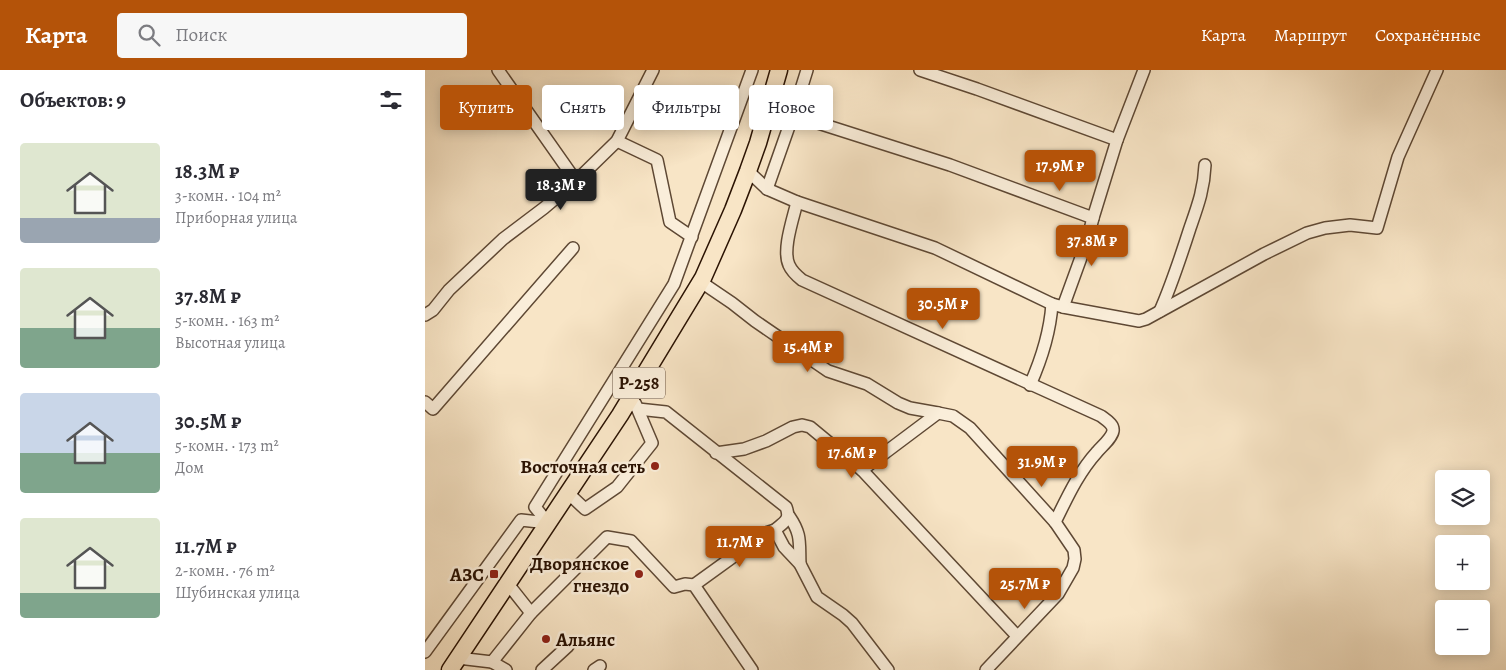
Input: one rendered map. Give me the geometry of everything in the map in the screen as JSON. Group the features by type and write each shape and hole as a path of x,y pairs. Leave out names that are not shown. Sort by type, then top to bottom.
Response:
{"highway":[{"name":"Р-258","path":"452,667 568,493 635,402 701,282 748,171 779,70"}],"street":[{"path":"498,70 576,181"},
{"path":"425,315 433,310 449,290 503,239 576,181 617,141 653,70"},
{"path":"548,523 535,507 674,284 752,70"},
{"path":"802,85 807,70"},
{"path":"920,70 1117,140"},
{"path":"1030,384 1041,358 1057,306 1087,241 1117,140 1144,70"},
{"path":"748,171 767,189 797,202 935,248 1057,306 1139,320 1146,319 1264,254 1307,233 1325,228 1350,225 1377,228 1398,157 1437,70"},
{"path":"833,128 950,165 1093,218"},
{"path":"767,189 788,130"},
{"path":"617,141 657,160 670,222 692,237"},
{"path":"1160,311 1173,281 1201,197 1205,181 1205,164"},
{"path":"797,202 786,251 788,263 798,277 1101,416 1113,426 1113,432 1107,442 1092,458 1074,483 1055,522"},
{"path":"425,402 433,409 573,248"},
{"path":"701,282 829,371 867,384 910,408 953,416 970,428 1055,522 1074,550 1073,568 1058,594 986,670"},
{"path":"635,402 665,412 786,508 799,534 800,564"},
{"path":"568,493 585,509 617,487 651,443 635,402"},
{"path":"862,470 938,413"},
{"path":"716,453 744,449 766,441 793,427 810,426 862,470 1017,636"},
{"path":"694,586 766,533 775,530 789,516"},
{"path":"425,652 521,520 548,523"},
{"path":"775,530 784,547 800,564 817,597 852,623 888,670"},
{"path":"492,662 531,613 607,538 631,541 674,587 685,584 694,586 752,670"},
{"path":"508,584 531,613"},
{"path":"542,670 568,646"},
{"path":"452,667 492,662 505,670"}],"place":[{"name":"Восточная сеть","path":"655,466"},
{"name":"АЗС","path":"494,574"},
{"name":"Дворянское гнездо","path":"639,574"},
{"name":"Альянс","path":"546,639"}]}
